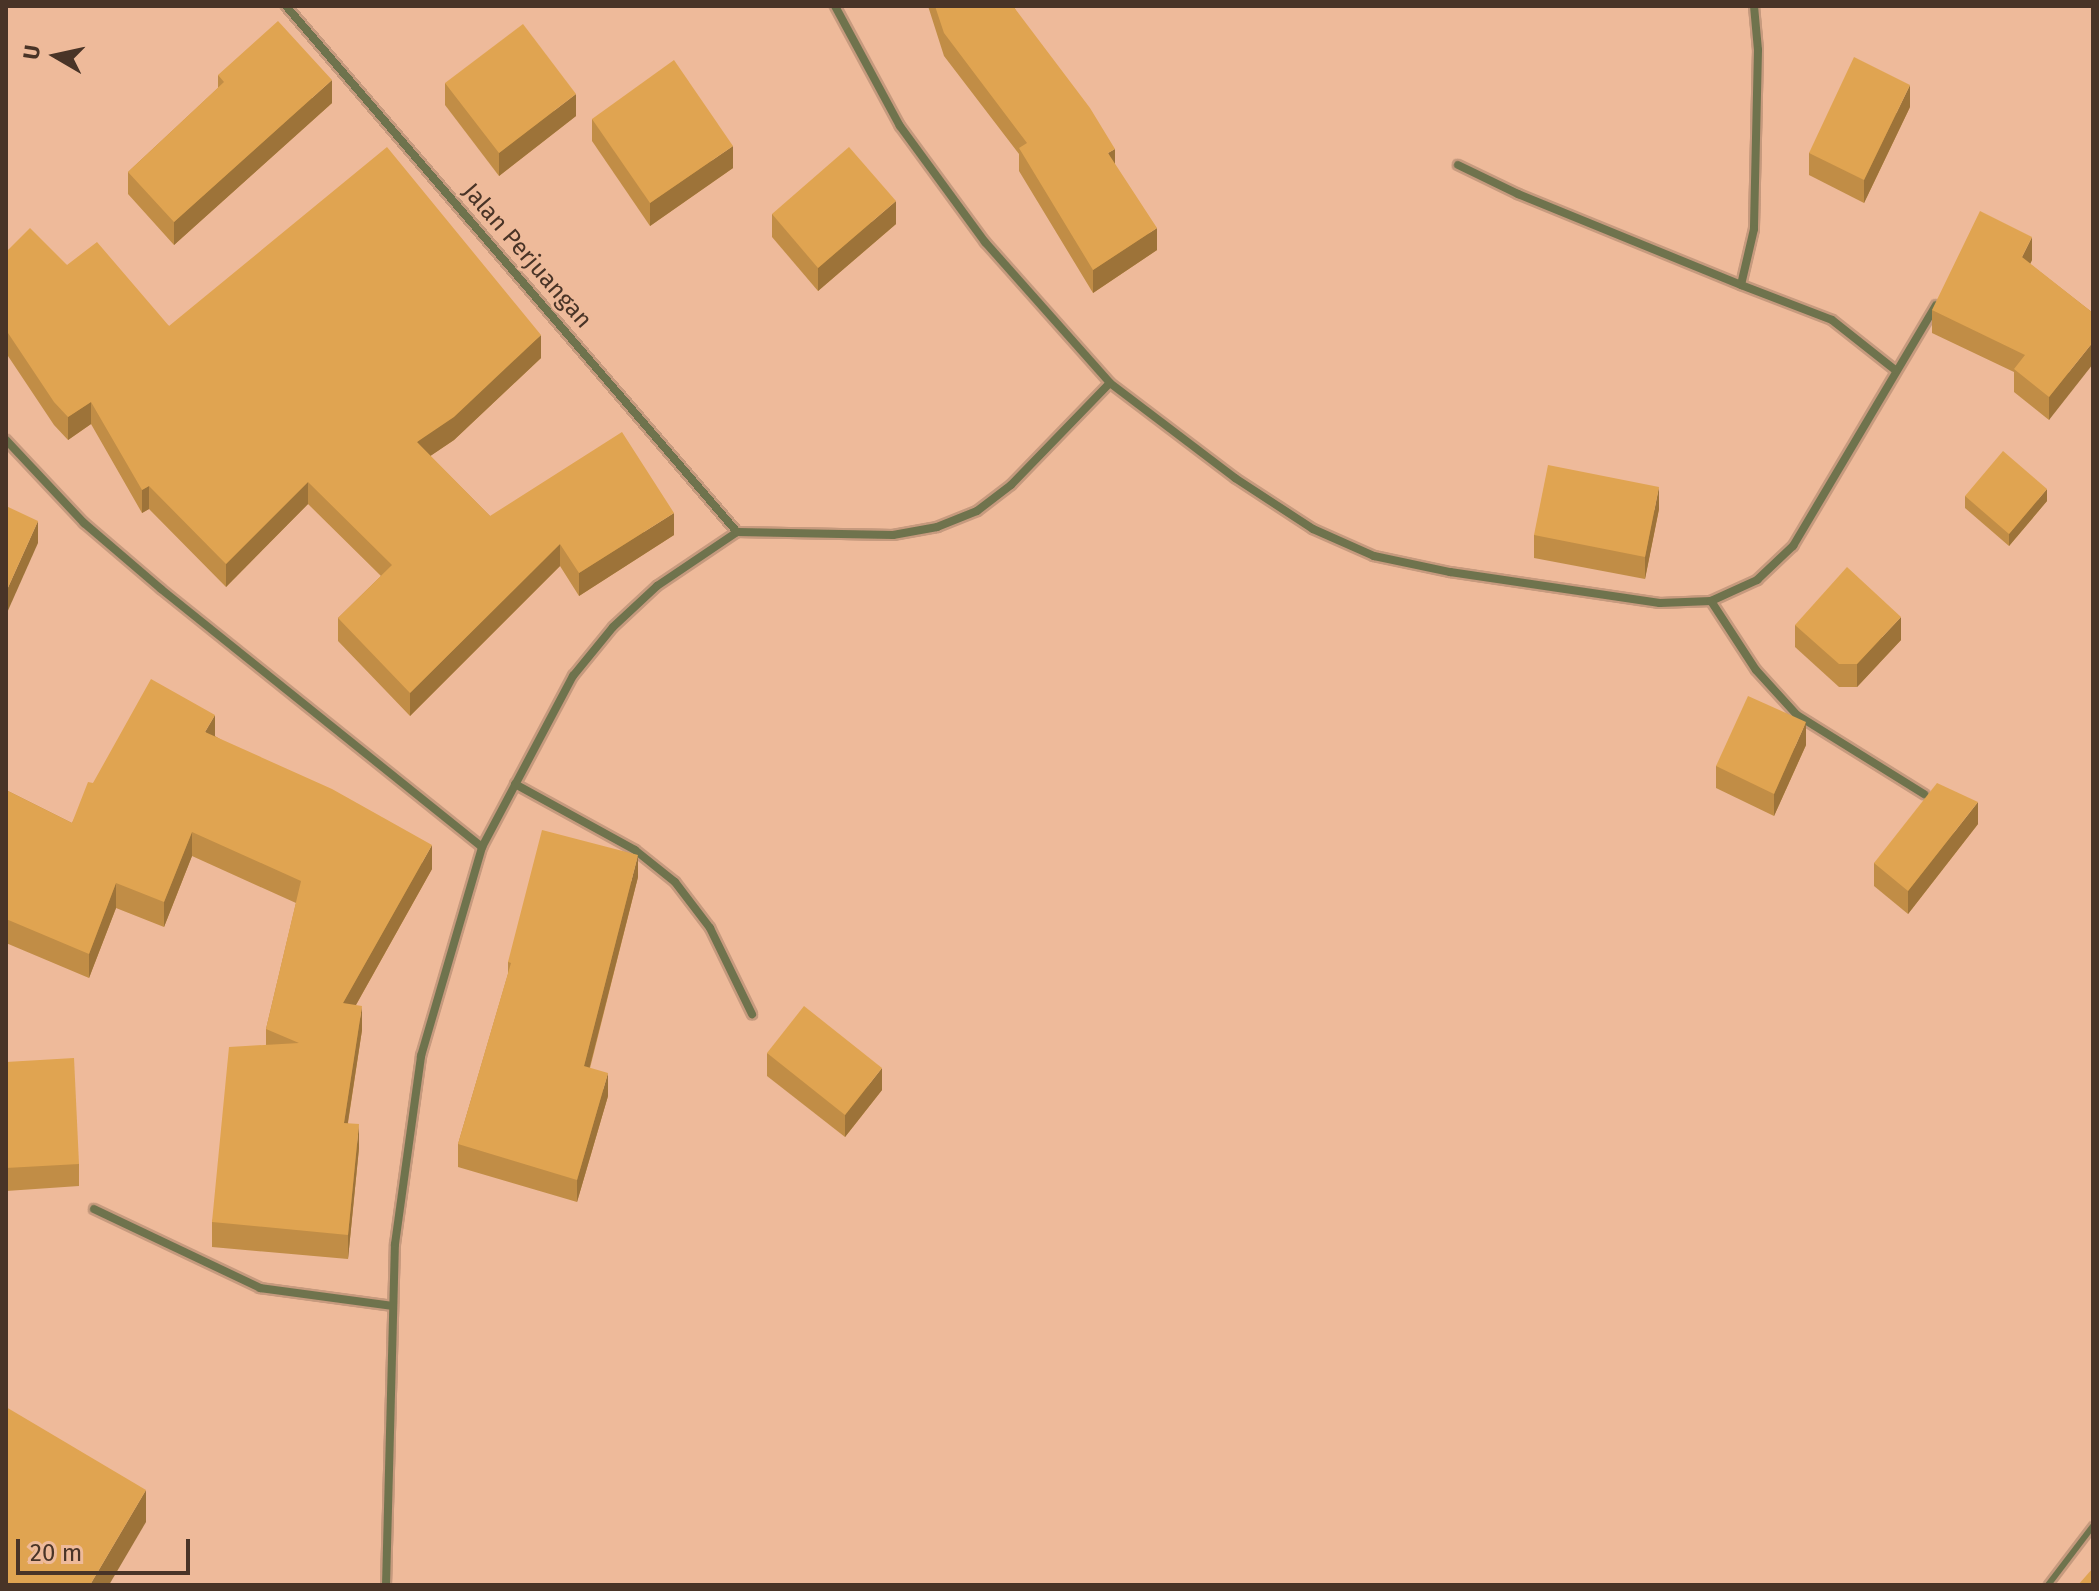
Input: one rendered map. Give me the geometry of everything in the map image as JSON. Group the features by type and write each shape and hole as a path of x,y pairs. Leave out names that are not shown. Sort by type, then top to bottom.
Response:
{"street":[{"name":"Jalan Perjuangan","path":"286,6 737,532"},
{"path":"835,6 900,126 985,242 1110,383 1235,478 1313,529 1374,556 1450,572 1660,603 1711,601 1757,580 1793,546 1828,492 1895,370 1921,333 1942,293"},
{"path":"1741,285 1754,229 1758,50 1754,6"},
{"path":"1458,165 1518,194 1832,320 1895,370"},
{"path":"386,1585 395,1244 421,1056 482,847 573,676 613,627 657,586 737,532 893,535 950,522 977,511 1011,485 1110,383"},
{"path":"6,440 84,523 128,561 482,847"},
{"path":"1711,601 1756,670 1797,715 1924,794"},
{"path":"515,784 635,850 675,882 710,928 752,1014"},
{"path":"94,1209 260,1288 393,1306"}],"lane":[{"path":"2048,1585 2093,1526"}],"building":[{"path":"935,6 1013,6 1090,108 1115,149 1108,153 1157,228 1093,270 1019,148 1027,143 944,33"},
{"path":"278,21 332,80 174,222 128,172 224,82 218,75"},
{"path":"523,24 576,94 499,153 445,83"},
{"path":"1854,57 1910,85 1864,180 1809,153"},
{"path":"674,60 733,146 650,203 592,119"},
{"path":"387,147 541,335 454,417 417,442 490,516 622,432 674,513 579,573 560,544 410,693 338,618 392,565 308,482 226,564 149,486 142,490 91,402 68,417 54,402 6,330 6,252 30,228 67,265 97,242 169,326"},
{"path":"849,147 896,201 818,268 772,214"},
{"path":"1980,211 2032,237 2022,257 2093,313 2093,342 2049,397 2014,369 2025,355 1932,310"},
{"path":"2003,451 2047,489 2009,534 1965,496"},
{"path":"1548,465 1659,487 1645,557 1534,535"},
{"path":"6,506 38,521 6,592"},
{"path":"1847,567 1901,617 1857,664 1839,664 1795,625"},
{"path":"151,679 215,715 205,732 332,789 432,845 343,1003 362,1006 344,1123 359,1124 348,1235 212,1222 229,1047 299,1043 266,1029 301,881 192,832 164,902 116,883 89,954 6,919 6,790 72,823 88,782 93,783"},
{"path":"1748,696 1806,722 1774,794 1716,766"},
{"path":"1937,783 1978,802 1908,891 1874,863"},
{"path":"542,830 638,855 584,1066 608,1073 577,1180 458,1144 511,963 508,962"},
{"path":"804,1006 882,1068 845,1115 767,1053"},
{"path":"74,1058 79,1164 6,1168 6,1062"},
{"path":"6,1407 146,1490 90,1585 6,1585"},
{"path":"2093,1568 2093,1585 2078,1585"}]}
